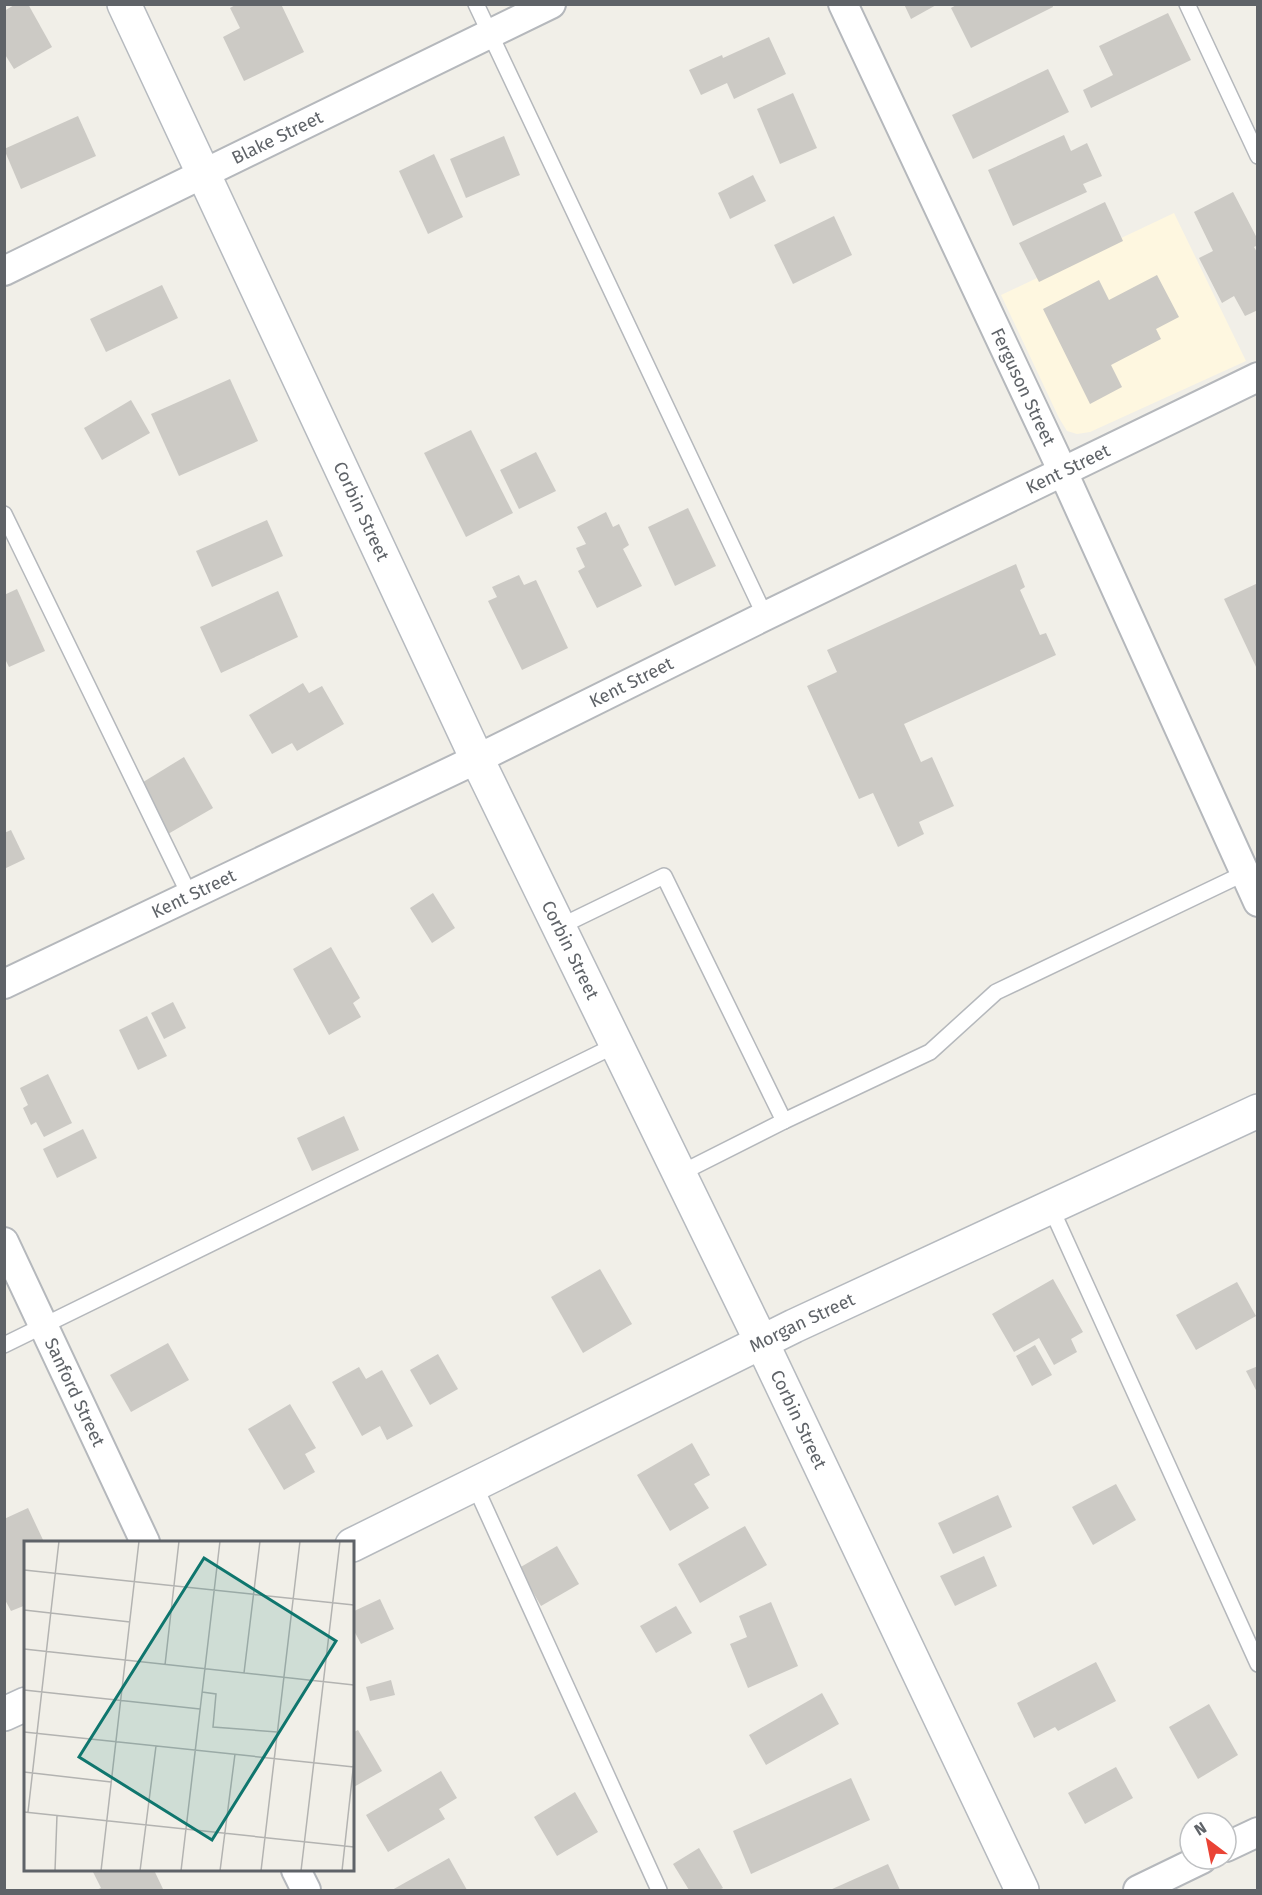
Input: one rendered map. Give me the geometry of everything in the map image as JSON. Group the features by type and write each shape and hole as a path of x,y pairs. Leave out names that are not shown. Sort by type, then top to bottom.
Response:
{"street":[{"name":"Corbin Street","path":"124,4 477,759 762,1343 1022,1890"},
{"name":"Blake Street","path":"4,271 551,4"},
{"name":"Ferguson Street","path":"843,4 1063,472 1257,902"},
{"name":"Kent Street","path":"4,984 189,894 477,759 1257,377"},
{"name":"Morgan Street","path":"354,1544 762,1343 1257,1111"},
{"name":"Sanford Street","path":"4,1242 144,1541"},
{"path":"4,1714 24,1705"},
{"path":"1238,1841 1257,1832"},
{"path":"297,1871 306,1890"},
{"path":"1138,1890 1178,1871"}],"lane":[{"path":"476,4 765,616"},
{"path":"1187,4 1257,156"},
{"path":"4,514 189,894"},
{"path":"679,1174 930,1052 996,992 1245,873"},
{"path":"559,927 664,876 784,1121"},
{"path":"4,1345 616,1045"},
{"path":"1051,1208 1257,1664"},
{"path":"475,1486 658,1890"}],"shaded area":[{"path":"1174,213 1246,361 1090,432 1077,434 1067,431 1001,295"}],"building":[{"path":"16,4 28,4 52,47 14,69 4,53 4,11"},
{"path":"237,4 281,4 304,52 244,81 223,37 240,28 230,8"},
{"path":"904,4 938,4 911,19"},
{"path":"958,4 1052,4 1053,7 971,48 951,8"},
{"path":"1168,13 1191,60 1091,108 1083,90 1113,75 1099,46"},
{"path":"769,37 786,74 734,99 727,83 701,95 689,70 722,55 723,58"},
{"path":"1048,69 1069,112 973,159 952,115"},
{"path":"793,93 817,148 780,164 757,109"},
{"path":"78,116 96,156 21,189 4,149"},
{"path":"1064,135 1071,151 1087,143 1102,176 1083,184 1087,192 1013,226 988,170"},
{"path":"504,136 520,175 466,198 450,159"},
{"path":"434,154 463,217 428,234 399,171"},
{"path":"753,175 766,201 730,219 718,193"},
{"path":"1233,192 1258,240 1258,245 1254,247 1258,254 1258,310 1245,316 1234,296 1222,303 1199,258 1213,251 1194,212"},
{"path":"1105,202 1123,241 1039,282 1019,243"},
{"path":"834,216 852,255 793,284 774,245"},
{"path":"1157,275 1179,317 1156,329 1161,339 1111,365 1122,387 1090,404 1043,309 1099,280 1109,300"},
{"path":"162,285 178,318 106,352 90,319"},
{"path":"230,379 258,441 179,476 151,414"},
{"path":"131,400 150,433 102,460 84,428"},
{"path":"471,430 513,513 466,537 424,453"},
{"path":"536,452 556,491 519,509 500,470"},
{"path":"688,508 716,566 675,586 648,527"},
{"path":"606,512 613,527 619,524 629,545 623,549 642,586 597,608 578,571 585,567 576,548 586,544 577,527"},
{"path":"267,520 283,556 212,587 196,551"},
{"path":"1016,564 1025,587 1020,590 1040,635 1046,633 1056,655 904,724 921,762 932,757 954,806 919,822 924,834 898,847 873,793 859,799 807,686 837,672 827,650"},
{"path":"519,575 524,585 536,580 568,648 522,670 488,601 497,597 492,587"},
{"path":"1258,583 1258,671 1224,599"},
{"path":"17,589 45,651 9,667 4,657 4,595"},
{"path":"278,591 298,637 221,673 200,627"},
{"path":"303,683 309,693 322,686 344,724 297,751 292,743 272,754 249,715"},
{"path":"184,757 213,808 168,834 140,784"},
{"path":"11,830 25,859 4,869 4,833"},
{"path":"433,893 455,928 432,943 410,908"},
{"path":"331,947 360,998 353,1003 361,1017 329,1035 293,969"},
{"path":"173,1002 186,1028 164,1039 151,1013"},
{"path":"147,1016 167,1056 138,1070 119,1030"},
{"path":"48,1074 72,1123 44,1137 36,1122 31,1125 23,1108 28,1105 20,1088"},
{"path":"344,1116 359,1150 312,1171 297,1138"},
{"path":"83,1129 97,1158 57,1178 43,1149"},
{"path":"600,1269 632,1324 583,1353 551,1297"},
{"path":"1053,1279 1083,1332 1071,1339 1077,1352 1054,1365 1039,1338 1014,1352 992,1314"},
{"path":"1237,1282 1256,1316 1196,1350 1176,1315"},
{"path":"168,1343 189,1380 131,1412 110,1375"},
{"path":"1035,1345 1052,1375 1032,1386 1016,1356"},
{"path":"438,1354 458,1389 430,1405 410,1370"},
{"path":"1258,1366 1258,1394 1246,1371"},
{"path":"359,1367 366,1379 382,1370 413,1426 387,1440 380,1426 362,1436 332,1382"},
{"path":"290,1404 316,1448 305,1454 315,1472 284,1490 248,1429"},
{"path":"692,1443 710,1475 694,1484 709,1508 670,1531 637,1475"},
{"path":"1116,1484 1136,1520 1093,1545 1072,1507"},
{"path":"998,1495 1012,1527 953,1554 938,1523"},
{"path":"28,1508 44,1541 24,1541 24,1606 11,1611 4,1598 4,1519"},
{"path":"745,1526 767,1565 700,1603 678,1564"},
{"path":"557,1546 579,1584 541,1606 519,1568"},
{"path":"984,1556 997,1586 955,1606 940,1576"},
{"path":"380,1599 394,1629 361,1644 354,1631 354,1611"},
{"path":"771,1602 798,1666 748,1688 730,1644 747,1637 739,1616"},
{"path":"676,1606 692,1633 656,1653 640,1626"},
{"path":"1096,1662 1116,1701 1058,1731 1055,1727 1034,1738 1017,1703"},
{"path":"391,1680 395,1695 370,1701 366,1687"},
{"path":"822,1693 839,1724 766,1765 749,1735"},
{"path":"1209,1704 1238,1755 1198,1779 1169,1727"},
{"path":"358,1730 382,1771 354,1787 354,1732"},
{"path":"1116,1767 1133,1798 1085,1824 1068,1793"},
{"path":"441,1771 457,1798 439,1809 445,1819 388,1852 366,1815"},
{"path":"851,1778 870,1820 751,1874 733,1831"},
{"path":"575,1792 598,1832 557,1856 534,1817"},
{"path":"699,1848 723,1888 689,1890 673,1864"},
{"path":"449,1858 467,1890 392,1890"},
{"path":"888,1864 900,1890 830,1890"},
{"path":"92,1871 154,1871 163,1889 96,1890 101,1888"}]}
